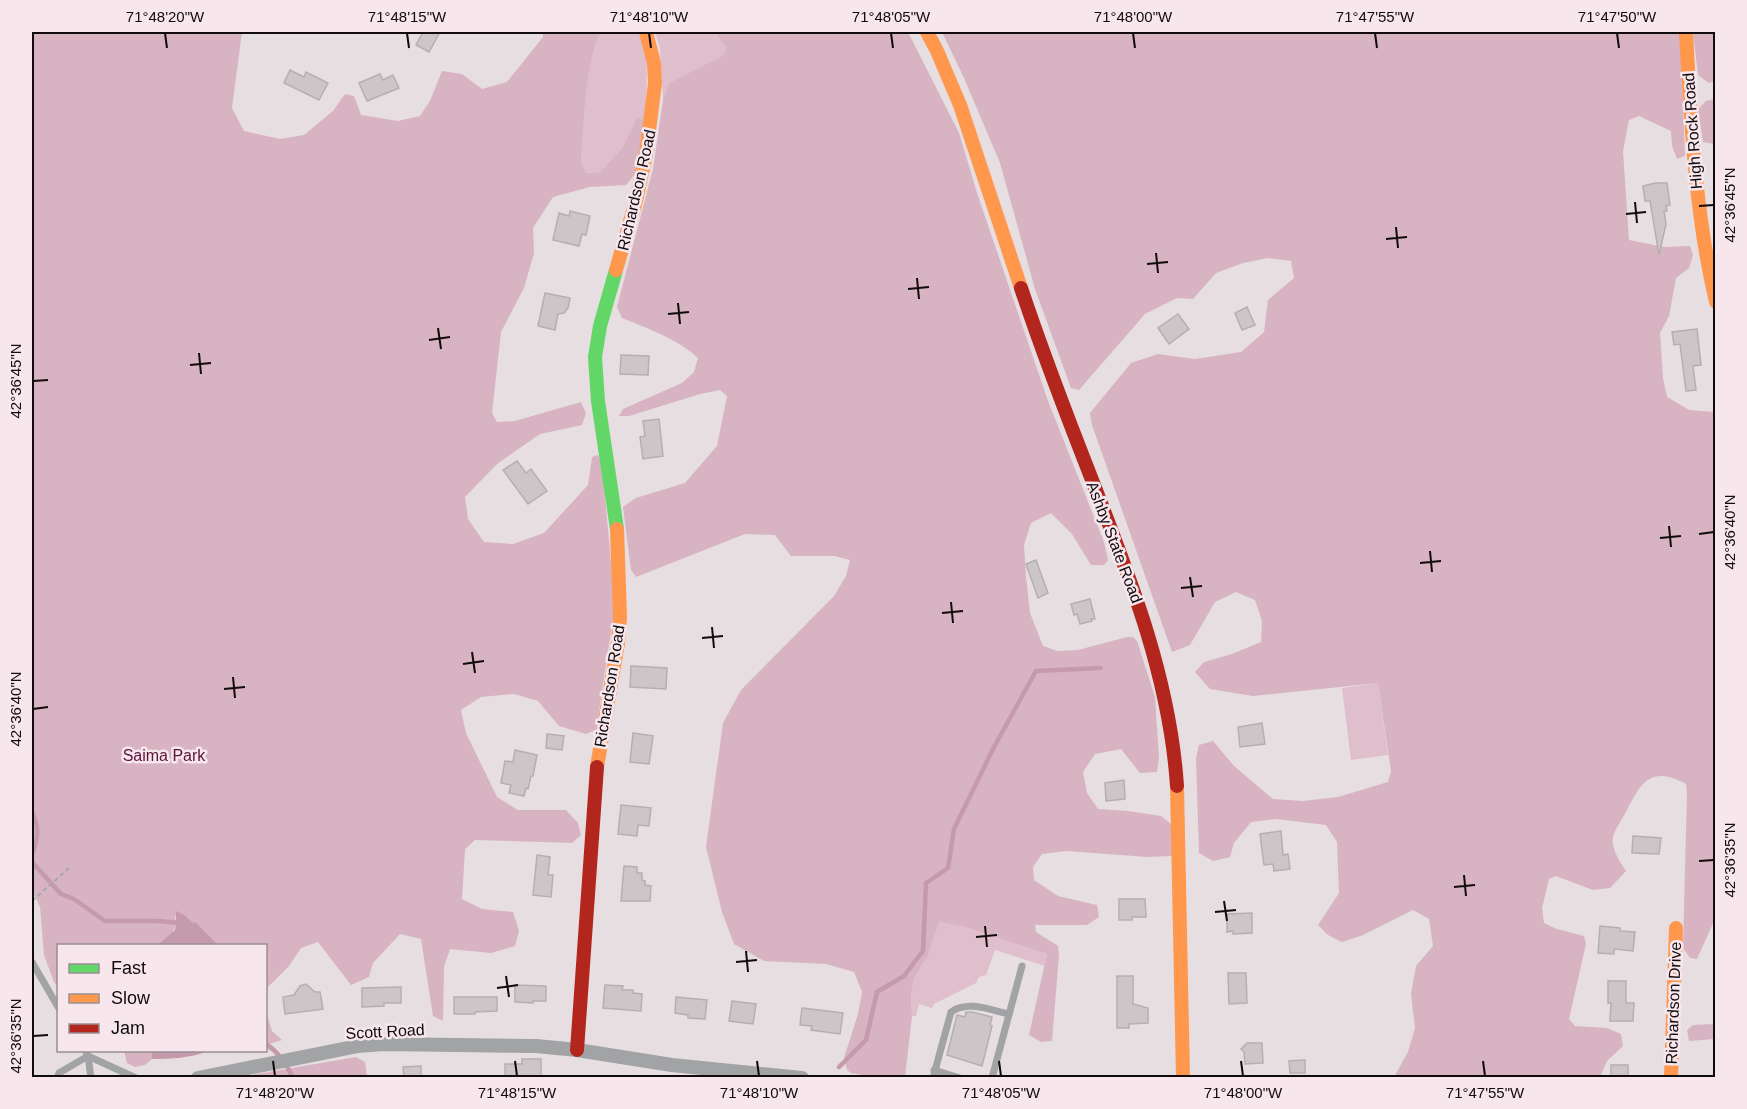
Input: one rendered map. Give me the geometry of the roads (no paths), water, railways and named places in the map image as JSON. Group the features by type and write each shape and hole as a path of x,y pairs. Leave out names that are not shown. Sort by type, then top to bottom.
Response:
{"street":[{"name":"Richardson Road","path":"576,1050 595,776 618,643 620,617 618,535 598,402 596,357 600,326 636,201 646,154 655,83 654,63 646,32"},
{"name":"Ashby State Road","path":"927,32 960,105 1048,367 1132,583 1161,677 1175,750 1179,812 1183,1077"},
{"name":"High Rock Road","path":"1686,32 1697,207 1716,302"},
{"name":"Richardson Drive","path":"1671,1077 1676,928"},
{"name":"Scott Road","path":"198,1077 358,1046 384,1044 536,1046 576,1050"},
{"path":"576,1050 672,1065 802,1077"}],"lane":[{"path":"32,962 57,1005"},
{"path":"992,1077 1022,966"},
{"path":"960,1077 934,1074 951,1012 957,1008 969,1006 1009,1014"},
{"path":"57,1077 59,1073 86,1053"},
{"path":"86,1053 91,1077"},
{"path":"86,1053 136,1077"}],"waterway":[{"path":"839,1067 866,1040 877,992 904,976 923,951 926,883 948,868 954,829 994,747 1036,671 1101,668"},
{"path":"32,812 37,833 32,855"},
{"path":"32,856 32,862 61,894 74,899 105,921 181,923"},
{"path":"195,925 214,944"},
{"path":"267,1045 274,1050 293,1078"}],"park label":[{"name":"Saima Park","path":"164,755"}]}
